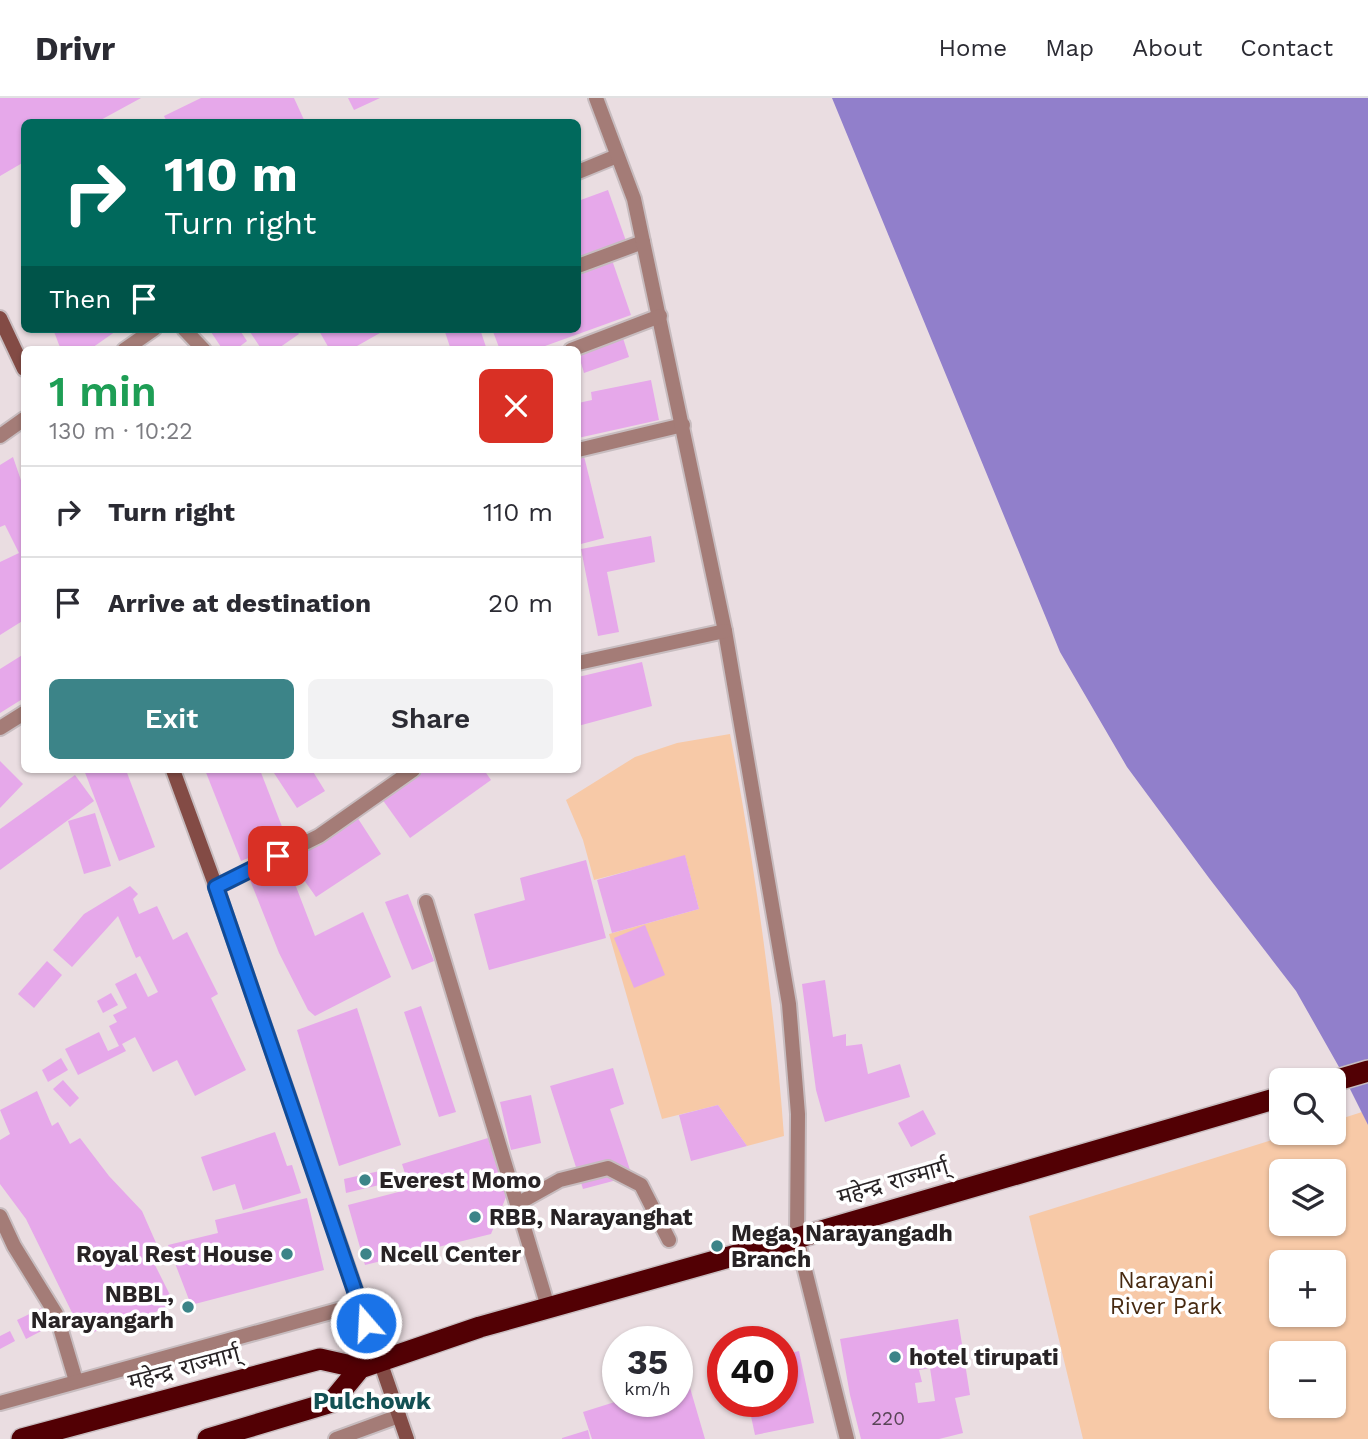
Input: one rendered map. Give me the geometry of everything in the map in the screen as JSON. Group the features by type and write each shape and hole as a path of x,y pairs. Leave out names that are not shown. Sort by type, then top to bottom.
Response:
{"highway":[{"path":"1346,1078 1368,1071"},
{"name":"महेन्द्र राज्मार्ग्","path":"22,1439 320,1359 370,1365 480,1327 1269,1100"},
{"path":"208,1439 332,1402 370,1365"}],"street":[{"path":"596,98 634,199 725,631 789,1004 798,1114 797,1238 847,1439"},
{"path":"581,171 617,156"},
{"path":"581,265 643,242"},
{"path":"581,346 660,316"},
{"path":"0,318 21,363"},
{"path":"130,346 148,333"},
{"path":"188,333 200,346"},
{"path":"0,436 21,421"},
{"path":"581,449 682,425"},
{"path":"581,662 725,631"},
{"path":"0,729 21,715"},
{"path":"174,773 360,1304 370,1365 399,1416 407,1439"},
{"path":"216,887 319,836 409,773"},
{"path":"426,902 548,1307"},
{"path":"517,1203 560,1180 608,1168 641,1185 669,1240"},
{"path":"0,1216 14,1246 56,1314 76,1381"},
{"path":"0,1403 360,1304"},
{"path":"336,1439 399,1416"}],"green space":[{"path":"730,734 763,934 784,1136 747,1146 718,1105 662,1119 609,934 699,909 685,856 594,880 583,840 566,800 635,757 677,743"},
{"name":"Narayani River Park","path":"1362,1112 1368,1125 1368,1439 1083,1439 1029,1216 1269,1141 1269,1145 1346,1145 1346,1117"}],"shaded area":[{"path":"832,98 1368,98 1368,1125 1346,1081 1346,1068 1340,1068 1296,991 1127,767 1060,652"}],"building":[{"path":"0,98 141,98 102,119 21,119 21,164 0,176"},
{"path":"201,98 294,98 304,119 166,119 164,116"},
{"path":"348,98 380,98 354,110"},
{"path":"608,190 626,241 581,257 581,200"},
{"path":"612,260 631,315 545,346 498,346 494,333 581,333 581,271"},
{"path":"55,333 113,333 95,346 59,346"},
{"path":"212,333 242,333 247,341 240,346 220,346"},
{"path":"251,333 299,334 282,346 259,346"},
{"path":"320,333 380,333 357,346 328,346"},
{"path":"445,333 481,333 486,346 450,346"},
{"path":"622,335 629,357 584,373 581,352"},
{"path":"651,380 659,420 581,437 581,402 592,400 591,392"},
{"path":"583,452 604,538 581,544"},
{"path":"13,457 21,480 21,622 0,635 0,562 19,553 5,525 0,527 0,465"},
{"path":"651,536 655,562 607,572 619,632 598,636 581,549"},
{"path":"21,656 21,700 0,713 0,669"},
{"path":"642,662 652,706 581,725 581,676"},
{"path":"0,761 23,784 0,808"},
{"path":"85,773 127,773 155,847 119,861"},
{"path":"206,773 261,773 288,842 241,861"},
{"path":"274,773 314,773 325,791 297,808"},
{"path":"418,773 486,773 491,780 410,838 382,799"},
{"path":"75,775 94,801 0,870 0,829"},
{"path":"95,813 111,866 84,874 68,821"},
{"path":"357,817 381,854 316,897 304,880 295,884 315,936 363,912 391,977 315,1016 308,1010 279,953 250,880 292,860"},
{"path":"685,855 699,909 612,933 597,880"},
{"path":"586,860 606,938 489,970 474,914 525,900 520,878"},
{"path":"130,886 138,894 133,899 139,914 157,906 173,940 187,932 218,994 211,998 246,1070 195,1096 177,1060 153,1072 135,1037 122,1044 126,1051 78,1075 65,1049 99,1032 108,1051 119,1046 109,1026 117,1022 113,1015 127,1008 115,984 136,973 148,997 158,992 140,956 136,958 118,916 72,967 53,950 84,914"},
{"path":"408,894 434,961 412,970 385,902"},
{"path":"645,925 665,975 634,988 614,938"},
{"path":"47,961 62,975 34,1008 18,994"},
{"path":"825,980 833,1037 846,1034 846,1046 862,1044 868,1074 900,1064 910,1097 825,1122 816,1090 802,984"},
{"path":"111,993 118,1005 103,1013 97,1001"},
{"path":"421,1006 456,1112 439,1117 404,1012"},
{"path":"357,1008 401,1145 339,1166 297,1030"},
{"path":"61,1058 68,1070 48,1082 42,1070"},
{"path":"613,1068 624,1104 610,1109 632,1176 583,1189 550,1086"},
{"path":"63,1080 79,1098 70,1107 53,1089"},
{"path":"37,1091 52,1126 58,1122 70,1144 80,1138 109,1176 142,1211 160,1252 151,1257 174,1303 133,1323 129,1315 84,1337 26,1219 0,1184 0,1140 10,1134 0,1110"},
{"path":"531,1095 541,1143 511,1150 500,1102"},
{"path":"718,1105 747,1146 691,1161 679,1115"},
{"path":"923,1110 936,1134 911,1147 898,1123"},
{"path":"275,1132 287,1166 292,1165 301,1193 243,1210 235,1184 213,1191 201,1157"},
{"path":"488,1138 506,1197 491,1234 365,1265 348,1205 410,1189 402,1164"},
{"path":"393,1168 396,1181 346,1193 344,1179"},
{"path":"307,1198 324,1270 191,1305 168,1245 218,1233 215,1220"},
{"path":"44,1307 53,1325 26,1339 17,1320"},
{"path":"958,1319 970,1395 955,1398 963,1433 939,1439 861,1439 840,1339","holes":["930,1368 935,1401 918,1403 915,1383 922,1382 919,1370"]},
{"path":"10,1331 15,1341 0,1349 0,1336"},
{"path":"798,1351 814,1423 755,1435 751,1417 798,1417"},
{"path":"693,1398 705,1439 592,1439 583,1412 602,1406 602,1417 693,1417"},
{"path":"588,1430 590,1439 562,1439 562,1438"}],"place":[{"name":"Everest Momo","path":"365,1180"},
{"name":"RBB, Narayanghat","path":"475,1217"},
{"name":"Mega, Narayangadh Branch","path":"717,1246"},
{"name":"Royal Rest House","path":"287,1254"},
{"name":"Ncell Center","path":"366,1254"},
{"name":"NBBL, Narayangarh","path":"188,1307"},
{"name":"hotel tirupati","path":"895,1357"}],"district":[{"name":"Pulchowk","path":"372,1401"}],"route":[{"path":"278,856 216,887 366,1323"}]}
